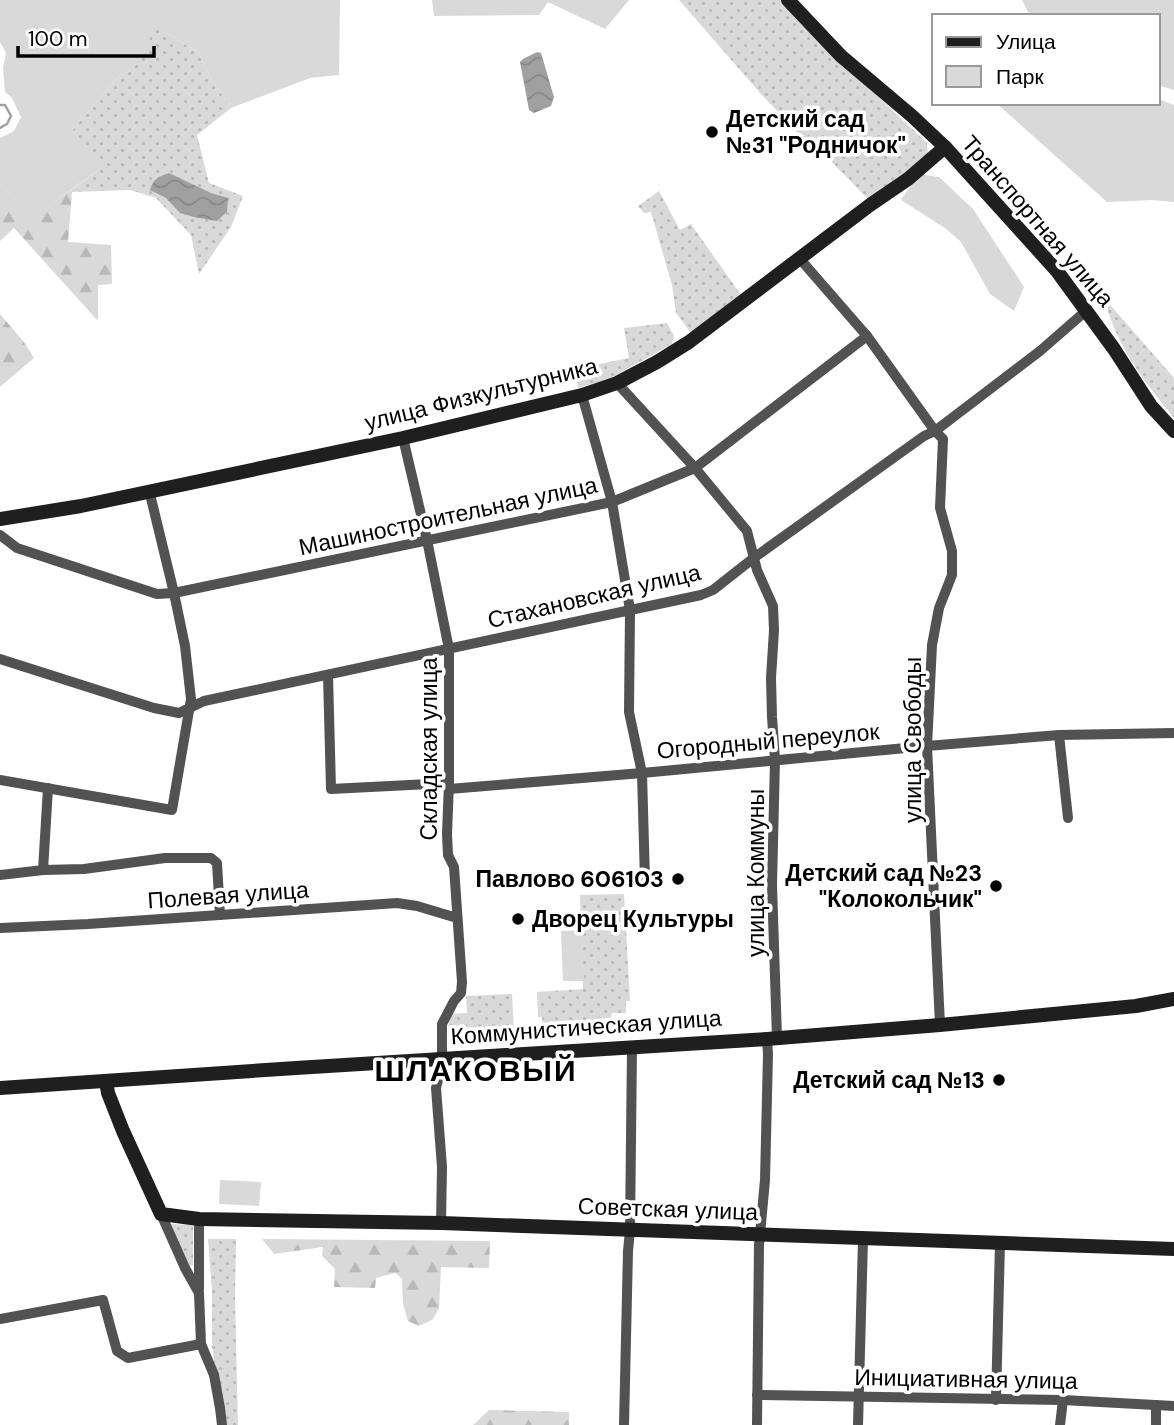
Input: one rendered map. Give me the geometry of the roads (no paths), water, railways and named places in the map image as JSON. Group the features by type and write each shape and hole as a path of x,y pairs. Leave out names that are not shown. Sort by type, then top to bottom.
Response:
{"street":[{"name":"Транспортная улица","path":"788,0 841,57 945,148 1057,271 1087,310 1151,406 1174,431"},
{"name":"улица Физкультурника","path":"0,519 81,506 403,438 582,396 617,383 689,342 870,205 908,180 945,148"},
{"name":"улица Свободы","path":"800,259 867,335 943,439 940,508 952,551 953,575 939,608 932,645 927,746 940,1025"},
{"name":"Стахановская улица","path":"0,659 167,712 179,713 204,701 701,595 713,590 755,557 924,436 935,431 1040,351 1087,310"},
{"name":"Машиностроительная улица","path":"0,536 16,548 157,594 174,593 612,502 695,468 867,335"},
{"name":"улица Коммуны","path":"617,383 695,468 747,531 757,570 773,606 771,678 775,760 772,1038 768,1054 765,1180 760,1235 757,1425"},
{"path":"582,396 612,502 631,610 629,712 642,773 645,881"},
{"name":"Складская улица","path":"403,438 449,649 447,834 448,855 454,867 463,982 461,993 442,1024 442,1065 436,1088 442,1167 441,1223"},
{"path":"0,780 172,810 191,706 185,646 149,490"},
{"name":"Огородный переулок","path":"328,675 331,789 449,786 642,773 1059,735 1174,733"},
{"path":"1059,735 1068,818"},
{"path":"43,870 48,788"},
{"path":"0,876 43,870 84,869 165,858 211,858 217,863 220,915"},
{"name":"Полевая улица","path":"0,928 397,903 457,918"},
{"name":"Коммунистическая улица","path":"0,1088 772,1038 1136,1006 1174,999"},
{"path":"624,1425 632,1047"},
{"path":"106,1081 123,1131 199,1293"},
{"name":"Советская улица","path":"161,1214 199,1219 441,1223 1174,1249"},
{"path":"199,1219 201,1344 214,1375 222,1425"},
{"path":"858,1425 863,1239"},
{"path":"996,1400 1000,1243"},
{"path":"0,1319 103,1300 117,1351 128,1358 201,1344"},
{"name":"Инициативная улица","path":"757,1395 1063,1400 1174,1406"},
{"path":"1060,1425 1063,1400"},
{"path":"1156,1405 1156,1425"}],"water":[{"path":"537,52 541,53 554,97 551,106 534,113 529,110 520,62"},
{"path":"169,173 228,198 227,212 217,221 180,213 166,198 150,190 157,178"}],"waterway":[{"path":"0,105 5,105 11,116 7,124 0,128"}],"place":[{"name":"Детский сад №31 \"Родничок\"","path":"712,132"},
{"name":"Павлово 606103","path":"678,879"},
{"name":"Детский сад №23 \"Колокольчик\"","path":"996,886"},
{"name":"Дворец Культуры","path":"518,919"},
{"name":"Детский сад №13","path":"999,1080"}],"district":[{"name":"ШЛАКОВЫЙ","path":"476,1071"}]}
